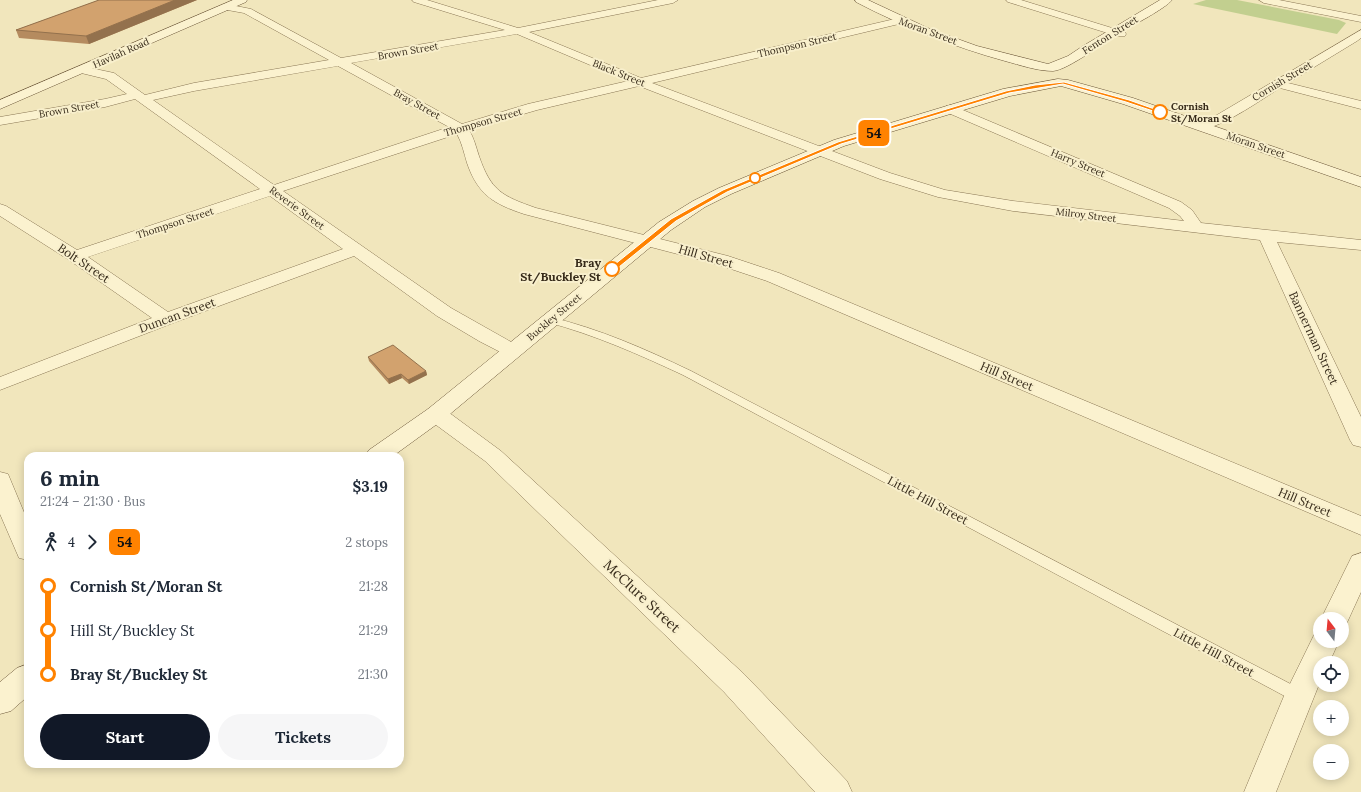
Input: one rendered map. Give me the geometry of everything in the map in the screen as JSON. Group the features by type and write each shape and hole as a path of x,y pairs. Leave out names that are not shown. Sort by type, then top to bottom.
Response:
{"street":[{"name":"Havilah Road","path":"0,105 242,0"},
{"name":"Black Street","path":"417,0 518,32 640,82 820,151"},
{"name":"Brown Street","path":"0,121 518,32 673,0"},
{"name":"Moran Street","path":"860,0 899,20 998,56 1076,72 1128,101"},
{"path":"1011,0 1118,33"},
{"name":"Fenton Street","path":"1076,72 1087,56 1167,0"},
{"name":"Fenton Street","path":"1032,74 1034,69 1048,67 1072,59 1177,0"},
{"path":"1264,0 1361,19"},
{"name":"Bray Street","path":"226,7 247,11 460,128"},
{"name":"Thompson Street","path":"75,256 460,128 526,109 899,20"},
{"name":"Cornish Street","path":"1201,126 1215,122 1361,33"},
{"name":"Moran Street","path":"998,56 1044,81 1061,83 1128,101 1361,182"},
{"name":"Reverie Street","path":"81,70 110,76 457,321 513,351"},
{"path":"1061,83 1076,81 1078,79 1076,72"},
{"name":"Buckley Street","path":"1008,92 1024,84 1032,74"},
{"name":"Buckley Street","path":"383,452 436,414 648,240 674,220 706,201 725,191 820,151 1008,92 1061,83"},
{"path":"1277,84 1361,105"},
{"name":"Harry Street","path":"951,109 1175,205 1186,213 1196,228"},
{"path":"460,128 468,141 478,176 492,195 502,202 537,213 648,240"},
{"name":"Milroy Street","path":"820,151 903,182 964,199 1196,228 1361,245"},
{"name":"Bolt Street","path":"0,209 75,256 166,319"},
{"name":"Bannerman Street","path":"1266,236 1361,440"},
{"name":"Hill Street","path":"648,240 722,260 772,277 1361,526"},
{"name":"Duncan Street","path":"0,384 166,319 355,250"},
{"name":"McClure Street","path":"436,414 493,456 729,677 836,792"},
{"path":"0,480 4,495 24,542"},
{"path":"1338,612 1361,563"},
{"path":"1260,792 1299,696 1321,648"},
{"path":"0,701 24,680"}],"lane":[{"name":"Little Hill Street","path":"550,320 584,329 627,345 687,373 1299,696"}],"green space":[{"path":"1206,0 1237,0 1339,20 1346,23 1337,34 1193,4"}],"building":[{"path":"99,0 175,0 86,36 16,30"},
{"path":"393,345 426,371 408,380 401,374 388,379 368,357"}],"bus line":[{"name":"54","path":"612,269 665,226 699,204 725,191 839,143 1008,92 1035,86 1064,83 1128,101 1160,112"}],"place":[{"name":"Cornish St/Moran St","path":"1160,112"},
{"name":"Bray St/Buckley St","path":"612,269"}]}
